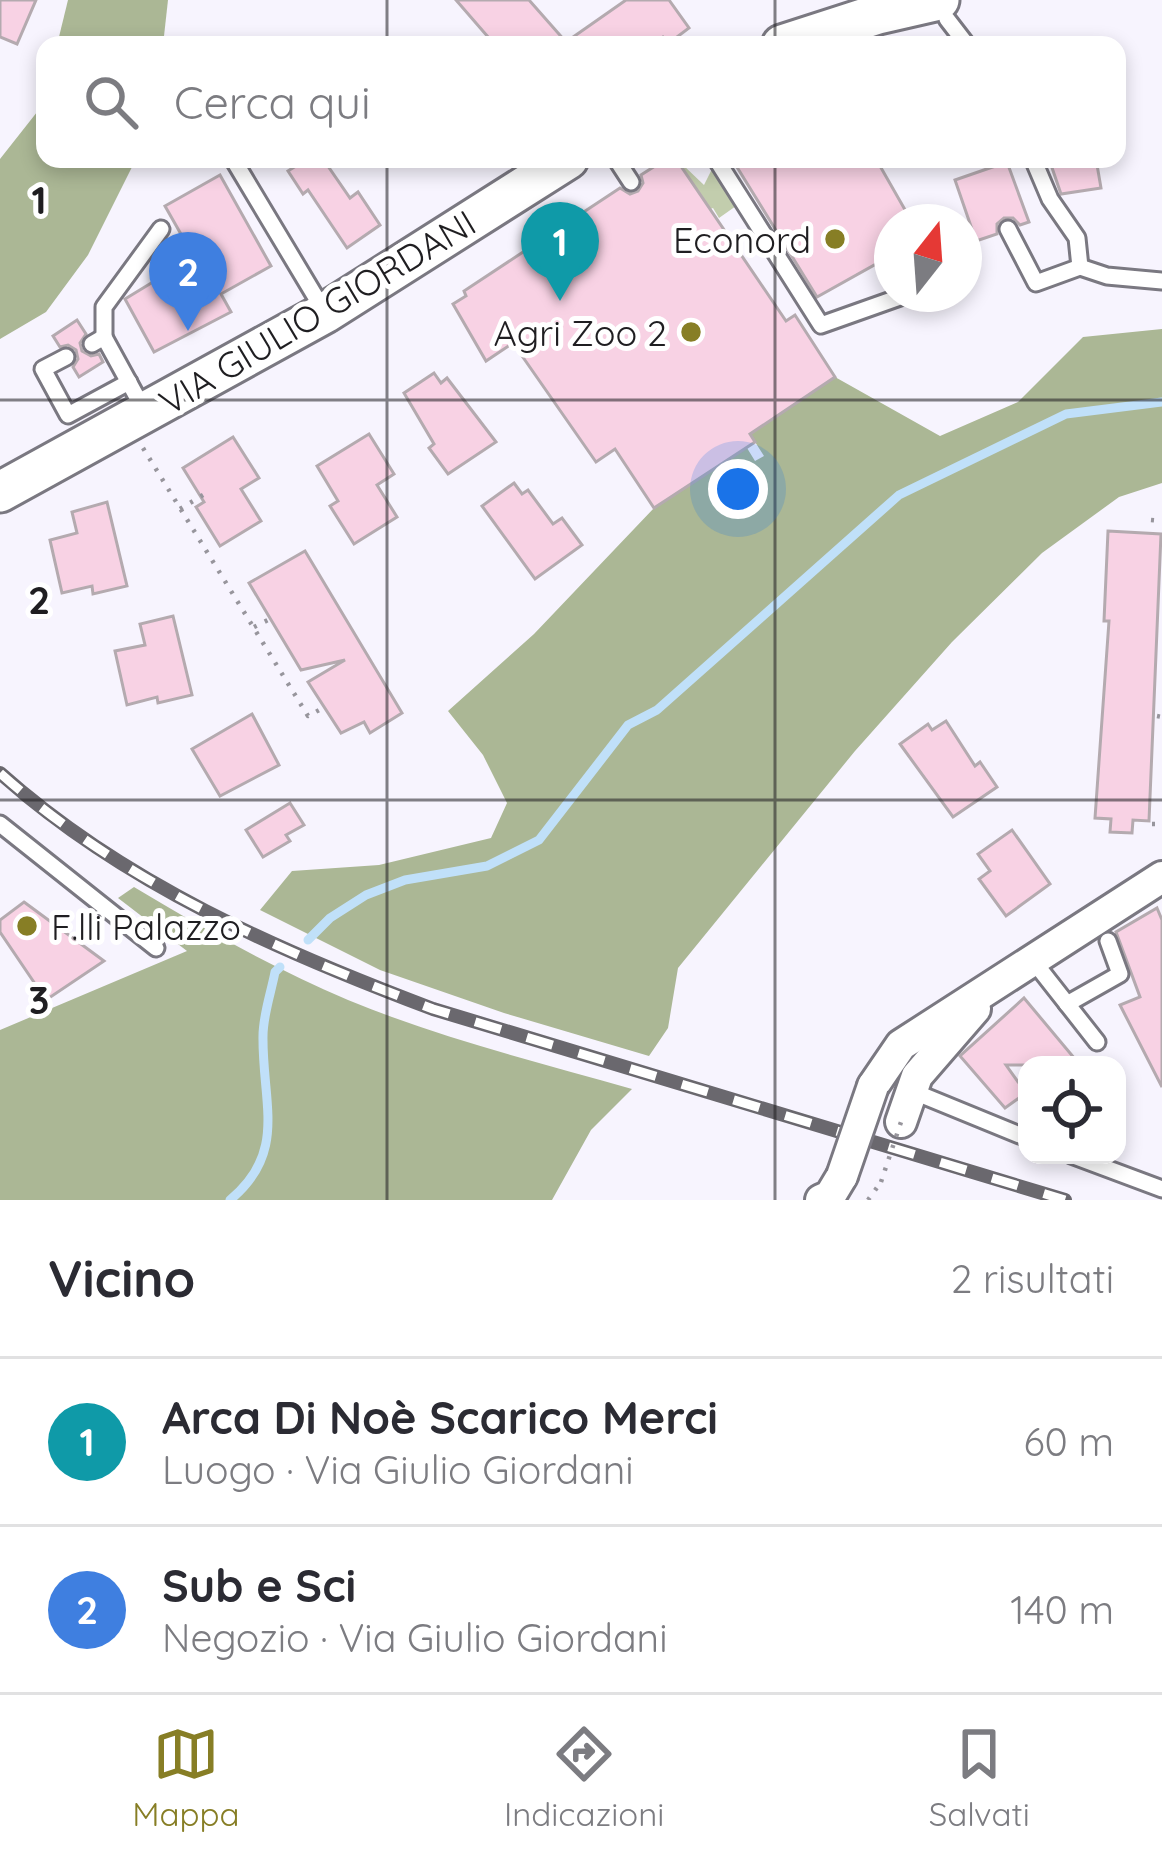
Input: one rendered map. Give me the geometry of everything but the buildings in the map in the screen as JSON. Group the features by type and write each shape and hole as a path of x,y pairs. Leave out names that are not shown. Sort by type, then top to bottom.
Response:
{"street":[{"path":"810,36 878,14 943,10"},
{"name":"VIA GIULIO GIORDANI","path":"0,492 134,406 325,313 554,168"},
{"path":"820,1200 830,1196 842,1176 878,1077 901,1045 1162,877"},
{"path":"901,1122 912,1090 935,1052 1001,980"},
{"path":"878,1077 912,1090"}],"lane":[{"path":"943,10 961,36"},
{"path":"238,168 325,313"},
{"path":"622,168 631,182"},
{"path":"722,168 821,325 874,306"},
{"path":"1037,168 1050,199 1077,238 1080,267"},
{"path":"67,357 43,370 68,416 134,406 98,340 104,308 161,229"},
{"path":"1009,230 1036,283 1080,267 1162,281"},
{"path":"0,824 156,948"},
{"path":"1067,1004 1120,974 1108,941"},
{"path":"1031,958 1097,1042"},
{"path":"912,1090 1018,1134"},
{"path":"1095,1164 1162,1189"}],"path":[{"path":"134,406 180,508 308,716 323,708"},
{"path":"180,508 208,492"},
{"path":"1151,520 1162,521"},
{"path":"254,627 270,619"},
{"path":"1152,824 1162,824"},
{"path":"868,1200 881,1182 901,1122"}],"green space":[{"path":"68,0 168,0 164,36 59,36"},
{"path":"36,113 36,168 132,168 88,255 46,312 0,339 0,159"},
{"path":"682,168 704,185 712,169 736,206 719,218 713,208 708,210"},
{"path":"1162,329 1162,483 1119,497 1042,553 952,642 855,751 678,968 668,1028 649,1056 380,970 260,910 292,871 379,865 491,838 507,803 483,755 448,711 534,634 654,508 747,448 755,461 764,456 750,434 835,377 940,436 1018,402 1083,337"},
{"path":"134,887 239,947 348,1000 453,1038 632,1089 591,1130 552,1200 0,1200 0,1030 187,951 118,898"}],"waterway":[{"path":"308,940 330,918 366,895 405,880 487,866 539,840 628,725 657,710 899,495 1066,414 1162,402"},
{"path":"230,1200 248,1182 266,1145 263,1028 280,967"}],"railway":[{"path":"0,773 98,849 151,881 261,938 375,987 433,1009 1065,1200"}],"place":[{"name":"Econord","path":"835,239"},
{"name":"Arca Di Noè Scarico Merci","path":"560,301"},
{"name":"Sub e Sci","path":"188,331"},
{"name":"Agri Zoo 2","path":"691,332"},
{"name":"F.lli Palazzo","path":"27,926"}]}
